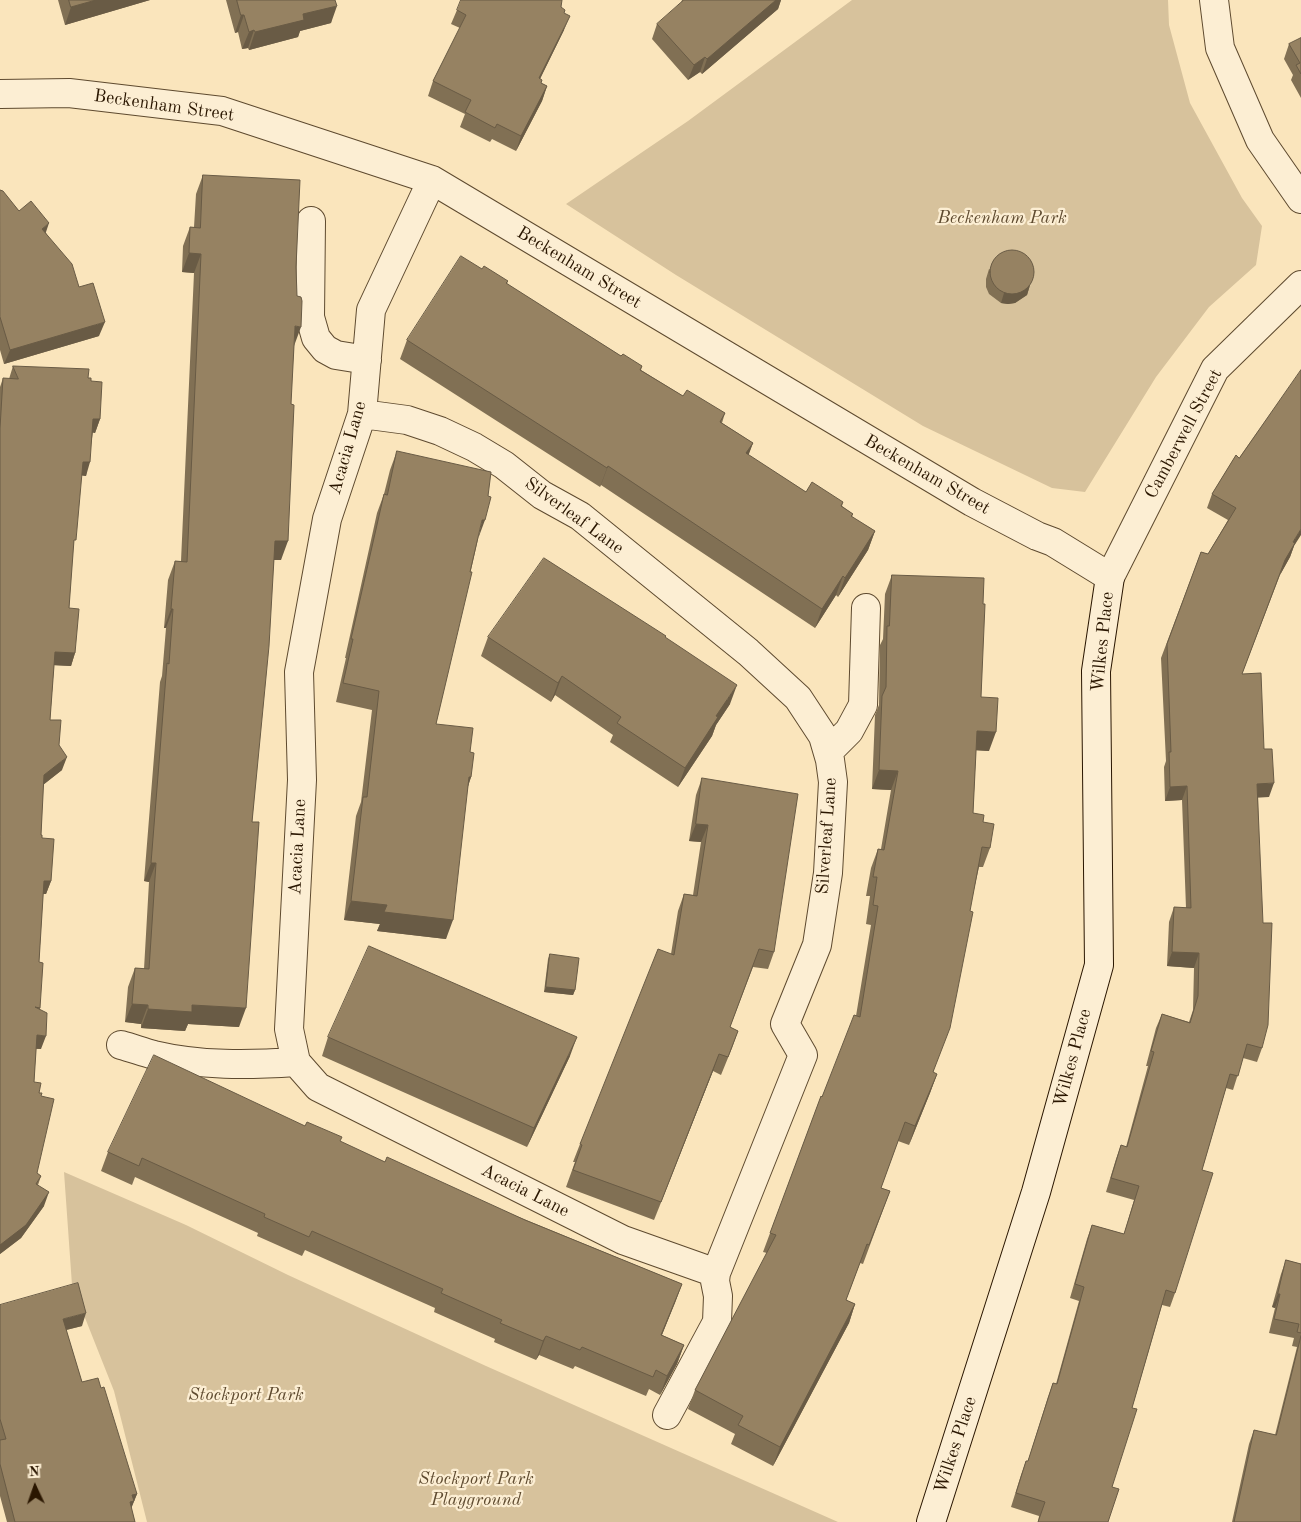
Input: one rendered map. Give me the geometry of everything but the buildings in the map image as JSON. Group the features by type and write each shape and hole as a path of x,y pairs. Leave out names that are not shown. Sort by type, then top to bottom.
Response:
{"street":[{"path":"1214,0 1220,48 1260,140 1301,199"},
{"name":"Beckenham Street","path":"0,94 69,93 222,111 432,180 972,502 1037,536 1053,542 1110,577"},
{"name":"Acacia Lane","path":"432,180 371,310 362,414 327,519 299,672 302,780 289,1029 296,1062 318,1087 544,1201 622,1240 716,1273"},
{"path":"311,221 310,317 316,338 325,349 336,355 367,360"},
{"name":"Camberwell Street","path":"1110,577 1215,369 1301,285"},
{"name":"Silverleaf Lane","path":"362,414 407,420 440,431 474,447 504,465 542,495 580,516 748,652 798,698 823,736 828,752 833,791 828,874 817,945 785,1024 803,1055 716,1273"},
{"name":"Wilkes Place","path":"932,1522 1036,1192 1099,965 1096,671 1110,577"},
{"path":"828,752 849,731 863,705 866,608"},
{"path":"121,1045 154,1055 193,1060 246,1065 296,1062"},
{"path":"667,1415 717,1322 718,1296 715,1280 716,1273"}],"green space":[{"name":"Beckenham Park","path":"852,0 1168,0 1169,25 1190,103 1242,198 1262,226 1256,265 1209,307 1156,377 1085,492 1052,488 923,426 676,275 566,204 688,121"},
{"name":"Stockport Park","path":"64,1172 186,1225 288,1275 486,1366 838,1522 147,1522 114,1391 72,1285"}],"park label":[{"name":"Stockport Park Playground","path":"476,1489"}]}
